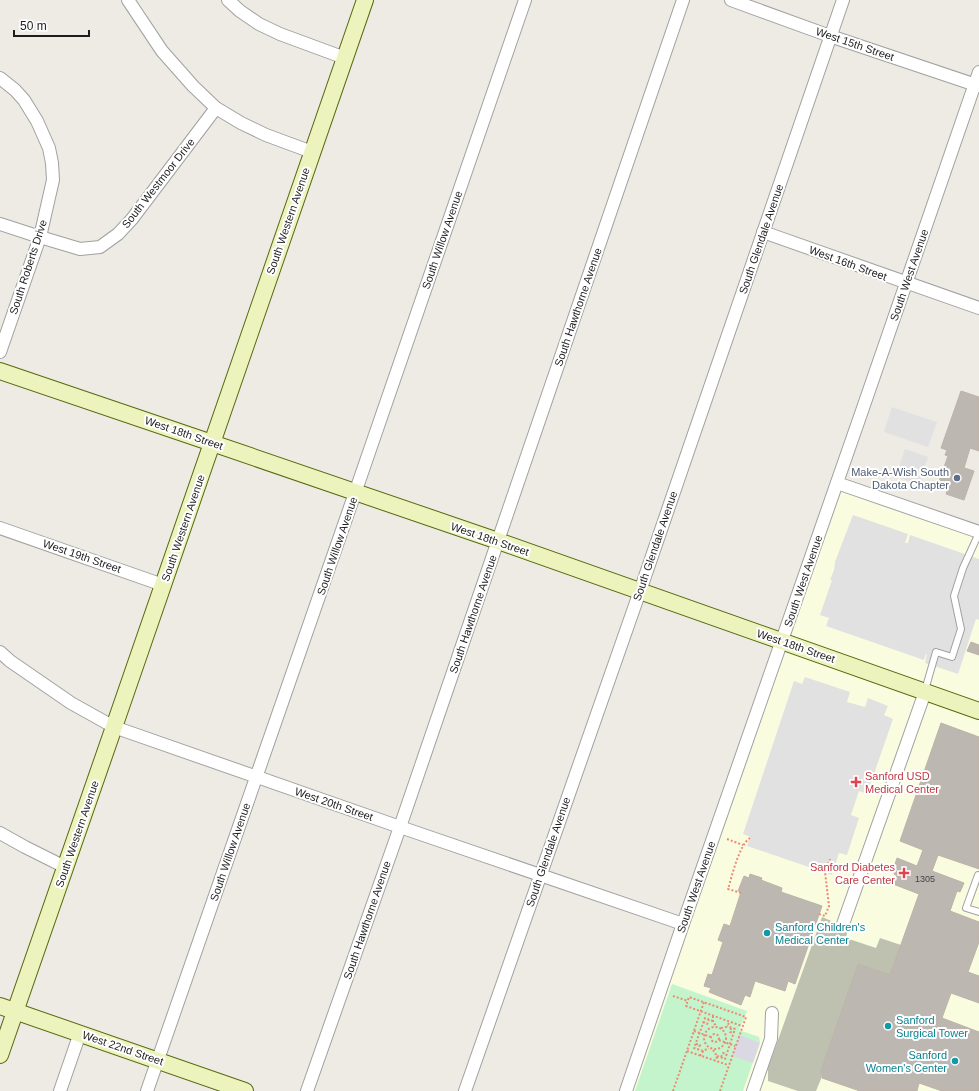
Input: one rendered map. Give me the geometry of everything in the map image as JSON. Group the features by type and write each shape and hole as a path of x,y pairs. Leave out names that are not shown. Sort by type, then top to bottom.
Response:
{"street":[{"path":"128,0 162,51 193,86 216,108 241,123 266,135 312,152"},
{"path":"228,0 240,11 259,24 280,34 345,58"},
{"name":"South Western Avenue","path":"0,1056 364,0"},
{"name":"South Willow Avenue","path":"147,1091 525,0"},
{"name":"South Hawthorne Avenue","path":"307,1091 400,827 684,0"},
{"name":"West 15th Street","path":"731,0 830,36 977,86"},
{"name":"South Glendale Avenue","path":"465,1091 640,591 843,0"},
{"name":"South West Avenue","path":"626,1091 906,283 977,86 979,72"},
{"name":"South Roberts Drive","path":"0,78 15,90 32,111 49,148 52,162 53,180 40,238 0,352"},
{"name":"South Westmoor Drive","path":"0,224 40,238 80,249 100,247 118,234 132,219 216,108"},
{"name":"West 16th Street","path":"763,232 979,308"},
{"name":"West 18th Street","path":"0,371 782,640 924,692 979,710"},
{"path":"837,482 979,532"},
{"name":"West 19th Street","path":"0,528 163,585"},
{"name":"West 20th Street","path":"0,652 10,661 71,703 114,727 683,924"},
{"path":"843,924 924,692"},
{"path":"0,833 65,867"},
{"name":"West 22nd Street","path":"0,1006 245,1091"},
{"path":"753,1091 771,1039 772,1013"},
{"path":"60,1091 80,1033"}],"lane":[{"path":"924,692 936,652 952,656 961,629 954,596 963,568 979,532"},
{"path":"978,875 966,908 979,912"}],"path":[{"path":"741,893 728,889 743,845 750,838"},
{"path":"727,840 743,845"},
{"path":"820,914 826,916 829,906 825,872 830,859"},
{"path":"673,996 688,1001"},
{"path":"720,1091 746,1017 689,997 686,1006 742,1026"},
{"path":"673,1091 704,1002"},
{"path":"713,1016 713,1021 716,1026 724,1032 726,1042"},
{"path":"703,1051 694,1048 705,1018 713,1021"},
{"path":"727,1026 736,1029 725,1059 717,1056 712,1049 707,1046 705,1043 705,1035 709,1029 723,1028 730,1022"},
{"path":"694,1031 711,1037 716,1035 718,1036 719,1040"},
{"path":"711,1037 713,1042 719,1040 735,1046"},
{"path":"700,1056 703,1051 720,1048 726,1042"},
{"path":"686,1051 728,1065"},
{"path":"716,1061 717,1056"}],"shaded area":[{"path":"892,407 937,422 928,447 884,432"},
{"path":"905,449 928,457 919,484 896,477"},
{"name":"Sanford USD Medical Center","path":"837,483 979,532 979,1091 626,1091"},
{"path":"853,515 908,534 905,543 908,543 910,535 979,559 979,620 976,619 958,674 925,663 927,654 924,660 826,626 829,618 820,615 832,580 830,580 835,562"},
{"path":"805,677 850,692 847,702 865,707 868,698 888,706 884,715 893,719 867,794 859,791 851,815 859,818 847,855 839,853 832,875 747,846 750,837 743,834 794,681 802,684"},
{"path":"822,917 848,928 846,938 876,948 880,938 901,945 890,975 858,964 820,1073 823,1074 816,1091 798,1091 768,1081 768,1068"},
{"path":"739,1035 760,1043 753,1063 732,1056"}],"green space":[{"path":"672,984 747,1011 739,1030 759,1037 760,1041 743,1091 635,1091"}],"building":[{"path":"961,391 979,397 979,451 970,448 964,468 974,471 964,500 946,494 949,487 938,484 948,456 945,455 947,450 941,448"},
{"path":"971,642 979,645 979,655 967,651"},
{"path":"941,723 979,737 979,869 938,855 932,871 964,883 960,892 957,891 950,911 979,922 979,942 968,972 979,976 979,1003 951,993 942,1018 979,1032 979,1091 942,1091 919,1083 917,1091 860,1091 822,1078 823,1074 820,1073 858,964 890,975 919,894 893,884 897,876 894,874 896,868 894,867 897,858 917,866 923,850 900,841"},
{"name":"Sanford Children's Medical Center","path":"750,874 782,888 781,892 822,906 795,984 788,981 785,991 755,981 750,997 745,995 741,1005 709,992 711,988 704,986 708,974 712,975 723,942 718,940 724,924 730,926 741,892 738,891 744,876 749,878"}],"place":[{"name":"Make-A-Wish South Dakota Chapter","path":"957,478"},
{"name":"Sanford USD Medical Center","path":"856,782"},
{"name":"Sanford Diabetes Care Center","path":"904,873"},
{"name":"Sanford Children's Medical Center","path":"767,933"},
{"name":"Sanford Surgical Tower","path":"888,1026"},
{"name":"Sanford Women's Center","path":"955,1061"}]}
